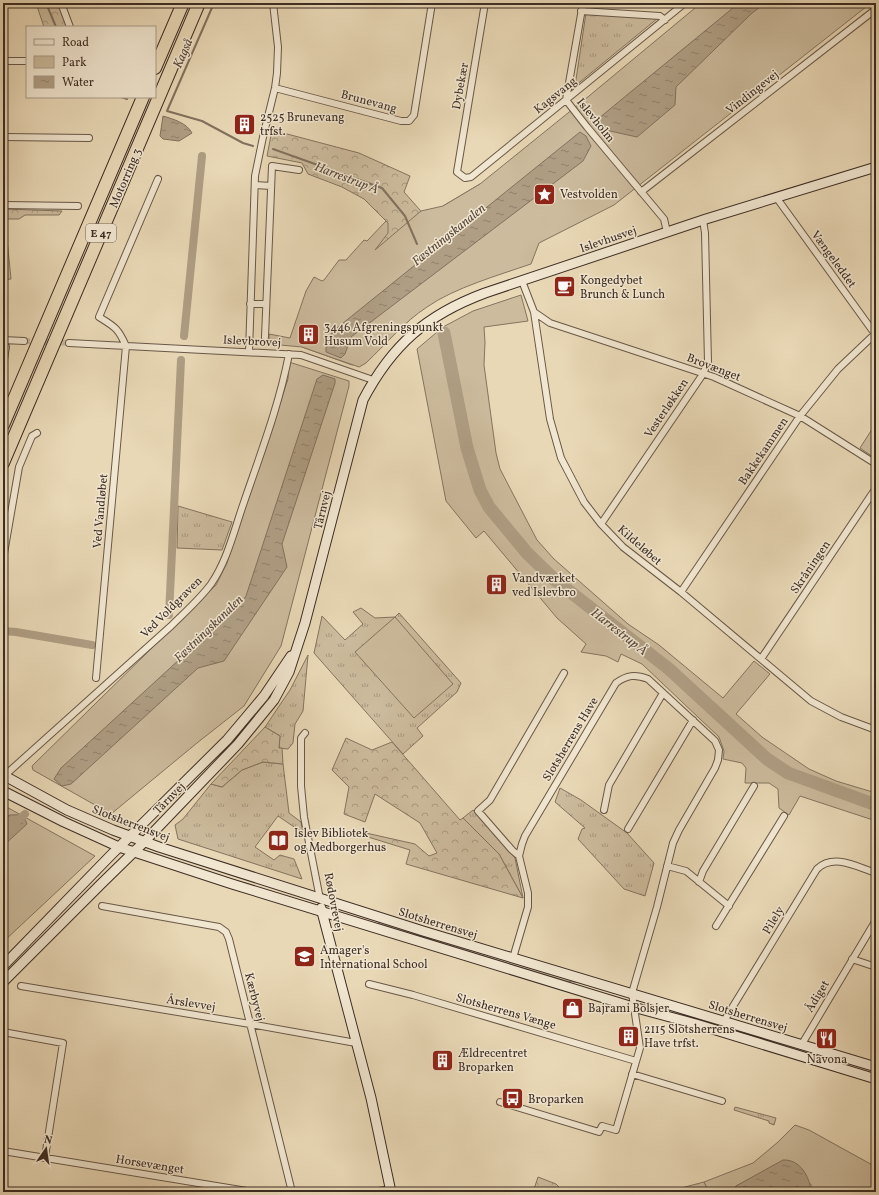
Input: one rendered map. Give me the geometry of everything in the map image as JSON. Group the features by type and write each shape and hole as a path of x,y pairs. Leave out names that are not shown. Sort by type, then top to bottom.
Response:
{"highway":[{"path":"156,66 183,3"},
{"name":"Motorring 3","path":"3,463 199,3"},
{"name":"Motorring 3","path":"3,426 142,98"}],"street":[{"path":"61,3 70,26"},
{"path":"249,352 255,176 275,88 278,48 273,3"},
{"name":"Brunevang","path":"275,88 401,121 409,121 414,115 432,3"},
{"name":"Dybekær","path":"457,172 485,3"},
{"name":"Islevholm","path":"583,3 566,100 664,219 667,232"},
{"name":"Kagsvang","path":"457,172 464,178 471,177 685,3"},
{"name":"Vindingevej","path":"641,192 876,9"},
{"path":"582,11 660,16 665,20"},
{"path":"3,61 26,61"},
{"path":"3,137 89,138"},
{"path":"265,337 272,166 299,170"},
{"name":"Islevhusvej","path":"373,380 404,342 431,319 462,302 703,220 876,167"},
{"path":"126,346 120,332 99,317 158,179"},
{"path":"255,185 271,186"},
{"name":"Vængeleddet","path":"776,197 875,334"},
{"path":"3,204 78,206"},
{"name":"Vesterløkken","path":"601,524 703,374 708,362 705,233 703,220"},
{"name":"Kildeløbet","path":"522,281 534,312 550,419 561,458 584,502 601,524 623,547 681,592 811,701 841,717 875,729"},
{"path":"250,304 266,304"},
{"name":"Brovænget","path":"534,312 550,322 714,377 800,416 876,464"},
{"name":"Bakkekammen","path":"681,592 800,416 838,369 875,334"},
{"path":"3,340 24,341"},
{"name":"Islevbrovej","path":"70,343 302,355 373,380"},
{"path":"3,346 6,346 3,366"},
{"name":"Ved Vandløbet","path":"96,678 126,346"},
{"name":"Ved Voldgraven","path":"3,776 171,626 212,583 224,561 281,391 289,354"},
{"name":"Tårnvej","path":"3,982 144,842 238,744 274,700 289,672 296,648 306,623 358,417 363,400 373,380"},
{"path":"3,559 19,467 32,436 37,433"},
{"name":"Skråningen","path":"761,659 876,488"},
{"name":"Tårnvej","path":"3,966 119,847 227,740 264,696 296,648"},
{"path":"512,958 528,907 528,893 519,856 478,811 490,800 564,673"},
{"name":"Slotsherrens Have","path":"519,856 525,836 616,683 624,677 638,675 648,679 715,741 719,750 716,768 679,830 673,843 657,907 632,993"},
{"path":"604,810 609,785 663,693"},
{"path":"628,829 693,720"},
{"name":"Rødovrevej","path":"305,733 301,738 301,786 304,817 322,912 370,1098 391,1190"},
{"name":"Slotsherrensvej","path":"3,776 67,810 144,842 512,958 876,1067"},
{"path":"698,882 703,871 754,786"},
{"name":"Slotsherrensvej","path":"3,791 64,822 133,852 322,912 876,1079"},
{"path":"716,926 784,816"},
{"name":"Pilely","path":"724,1021 817,869 827,862 834,860 876,873"},
{"path":"667,866 686,871 729,906"},
{"name":"Kærbyvej","path":"102,906 219,927 226,932 292,1192"},
{"name":"Ådiget","path":"802,1044 876,920"},
{"path":"852,959 876,966"},
{"name":"Slotsherrens Vænge","path":"370,984 413,995 636,1061"},
{"name":"Årslevvej","path":"21,986 356,1043"},
{"path":"500,1102 599,1132 602,1126 616,1130 640,1048 632,993"},
{"path":"3,1032 63,1043 44,1157"},
{"path":"632,1074 722,1101"},
{"name":"Horsevænget","path":"3,1151 253,1192"},
{"path":"373,1192 391,1190"}],"green space":[{"path":"36,3 58,3 68,26 44,26"},
{"name":"Vestvolden","path":"701,3 871,3 614,205 539,243 531,264 491,277 438,300 403,326 366,363 359,367 302,347 269,344 269,334 290,338 306,291 314,277 322,281 324,280 339,260 346,260 364,240 367,241 386,221 388,223 388,233 375,250 421,211 443,206 480,184"},
{"path":"586,13 658,18 575,86"},
{"path":"272,130 359,153 410,176 404,192 435,227 443,206 480,184 482,253 365,361 352,365 302,347 388,223 364,199 342,187 308,174 302,163 267,156"},
{"path":"3,209 62,211 59,215 25,215 19,219 5,219 11,279 3,280"},
{"path":"521,295 528,321 484,327 484,365 496,453 500,469 537,540 554,559 628,624 659,645 723,698 754,661 770,674 736,714 762,737 809,769 836,781 876,793 876,821 800,796 789,815 779,808 778,789 769,783 745,783 746,768 742,763 723,759 724,751 719,737 642,664 621,654 618,662 606,656 581,652 586,644 557,618 484,531 476,538 446,501 417,349 443,327 473,311"},
{"path":"289,362 349,381 349,386 281,646 244,706 111,814 33,770 32,766 216,585 227,563 288,379"},
{"path":"876,423 876,459 860,448"},
{"path":"178,506 232,522 222,550 177,548"},
{"path":"361,608 375,618 395,617 399,613 461,683 457,692 417,728 423,736 403,754 314,653 322,616 345,640 363,624 353,612"},
{"path":"395,617 453,684 414,718 355,652"},
{"path":"308,655 303,711 295,724 293,743 288,749 279,748 280,736 265,727 290,690"},
{"path":"265,727 280,736 279,748 282,748 283,764 263,762 242,770 222,787 211,784"},
{"path":"346,738 372,750 392,742 460,820 463,818 499,854 523,898 406,864 410,850 365,836 366,833 415,844 429,856 437,853 420,823 375,794 365,822 344,814 349,787 332,770"},
{"path":"263,762 283,764 289,813 301,822 303,833 278,816 255,847 274,860 280,855 294,859 302,879 178,839 175,825 183,819 211,784 222,787 242,770"},
{"path":"560,788 581,800 627,833 654,863 645,896 624,889 578,839 582,829 585,828 555,802"},
{"path":"3,805 95,856 3,942"},
{"path":"473,810 515,858 523,898 499,854 463,818"},
{"path":"379,922 391,924 582,983 566,981 379,924"},
{"path":"735,1107 776,1118 774,1125 769,1123 769,1121 734,1110"},
{"path":"795,1125 809,1130 876,1167 876,1192 811,1192 811,1184 748,1180 736,1186 731,1192 709,1192 704,1182 753,1163 778,1142"},
{"path":"538,1177 556,1184 564,1192 533,1192"},
{"path":"704,1182 709,1192 678,1192 681,1188"}],"water":[{"path":"739,3 765,3 751,14 676,87 675,105 637,137 601,129 593,123"},
{"path":"163,116 183,124 192,133 179,141 163,139 160,136"},
{"path":"580,132 586,136 591,146 583,161 351,337 345,354 341,358 326,352 332,332"},
{"path":"323,375 335,379 335,383 282,544 287,567 224,661 198,668 71,784 62,786 54,779 61,768 241,603 246,596 317,379"},
{"path":"9,815 22,816 27,824 3,846 3,821"},
{"path":"783,1160 794,1162 803,1170 809,1181 811,1192 731,1192 736,1186"}],"waterway":[{"name":"Harrestrup Å","path":"46,3 56,26"},
{"name":"Kagså","path":"214,3 167,111 202,121 243,143 253,146"},
{"name":"Harrestrup Å","path":"273,149 382,188 405,216 417,244"},
{"path":"184,336 202,156"},
{"name":"Harrestrup Å","path":"444,333 467,448 480,490 489,507 527,553 555,580 669,669 767,759 788,773 876,805"},
{"path":"169,615 181,360"},
{"path":"3,631 92,645"},
{"name":"Fæstningskanalen","path":"3,834 25,814"}],"tunnel":[{"path":"24,341 69,343"}],"place":[{"name":"2525 Brunevang trfst.","path":"244,124"},
{"name":"Vestvolden","path":"545,194"},
{"name":"Kongedybet Brunch & Lunch","path":"565,287"},
{"name":"3446 Afgreningspunkt Husum Vold","path":"309,334"},
{"name":"Vandværket ved Islevbro","path":"497,585"},
{"name":"Islev Bibliotek og Medborgerhus","path":"279,840"},
{"name":"Amager's International School","path":"305,957"},
{"name":"Bajrami Bolsjer","path":"572,1008"},
{"name":"2115 Slotsherrens Have trfst.","path":"629,1036"},
{"name":"Navona","path":"827,1038"},
{"name":"Ældrecentret Broparken","path":"443,1060"},
{"name":"Broparken","path":"513,1099"}]}
